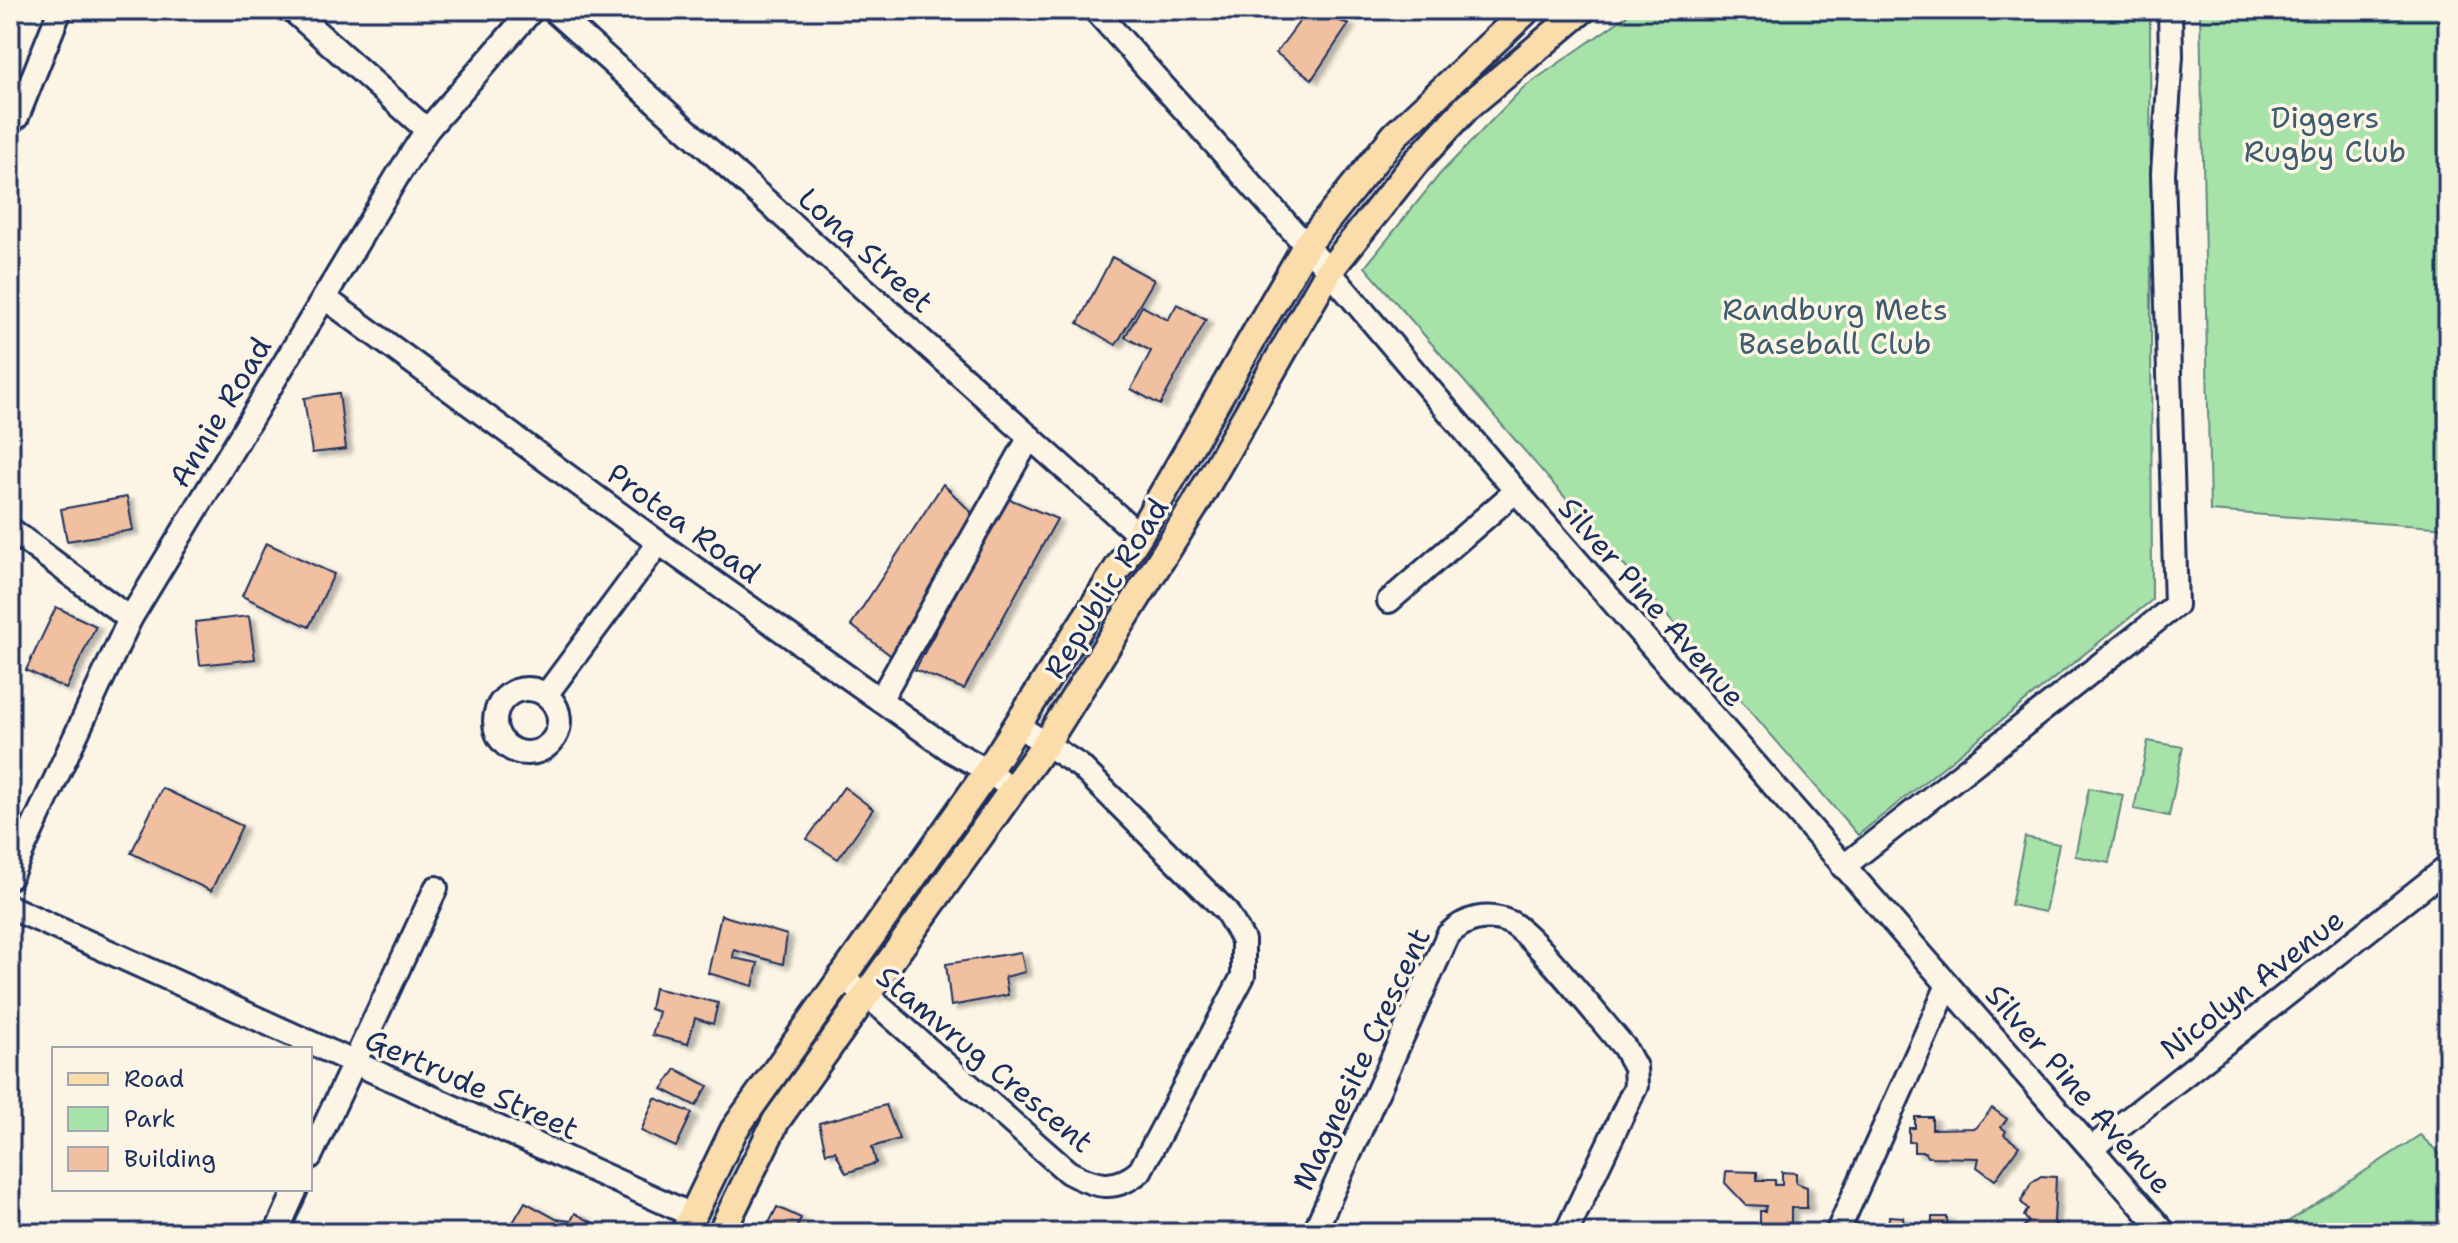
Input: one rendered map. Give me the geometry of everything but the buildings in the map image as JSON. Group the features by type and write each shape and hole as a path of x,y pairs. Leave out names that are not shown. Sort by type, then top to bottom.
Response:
{"main road":[{"name":"Republic Road","path":"688,1224 734,1130 840,976 988,771 1139,535 1306,246 1395,135 1527,10"},
{"name":"Republic Road","path":"721,1233 776,1121 1046,743 1194,507 1329,271 1415,163 1467,107 1582,10"}],"street":[{"path":"17,117 60,10"},
{"path":"292,10 427,130"},
{"name":"Annie Road","path":"10,877 130,619 427,130 532,10"},
{"name":"Lona Street","path":"553,10 1139,535"},
{"name":"Silver Pine Avenue","path":"1095,10 1329,271 1516,491 2165,1233"},
{"path":"1843,867 2176,605 2163,173 2163,132 2171,56 2170,10"},
{"name":"Protea Road","path":"325,298 659,543 952,751 988,771 1013,790"},
{"path":"880,700 1030,437"},
{"path":"1389,601 1516,491"},
{"path":"10,529 130,619"},
{"path":"546,695 659,543"},
{"name":"Stamvrug Crescent","path":"840,976 868,996 1068,1172 1090,1184 1105,1187 1117,1186 1140,1171 1237,992 1246,959 1243,940 1226,911 1080,766 1017,725"},
{"name":"Nicolyn Avenue","path":"2092,1148 2448,867"},
{"path":"312,1153 436,888"},
{"name":"Gertrude Street","path":"10,907 352,1063 688,1224"},
{"name":"Magnesite Crescent","path":"1314,1233 1448,935 1457,926 1478,918 1498,919 1518,928 1624,1047 1635,1067 1633,1095 1566,1233"},
{"path":"1837,1233 1948,985"},
{"path":"276,1233 295,1191"}],"green space":[{"name":"Randburg Mets Baseball Club","path":"1635,10 2150,10 2152,600 1858,835 1365,267 1440,174 1523,88"},
{"name":"Diggers Rugby Club","path":"2200,10 2448,10 2448,528 2210,511"},
{"path":"2148,741 2183,747 2169,816 2134,809"},
{"path":"2089,788 2123,795 2109,863 2075,856"},
{"path":"2025,837 2059,844 2045,912 2011,905"},
{"path":"2420,1135 2448,1162 2448,1233 2271,1233"}]}
